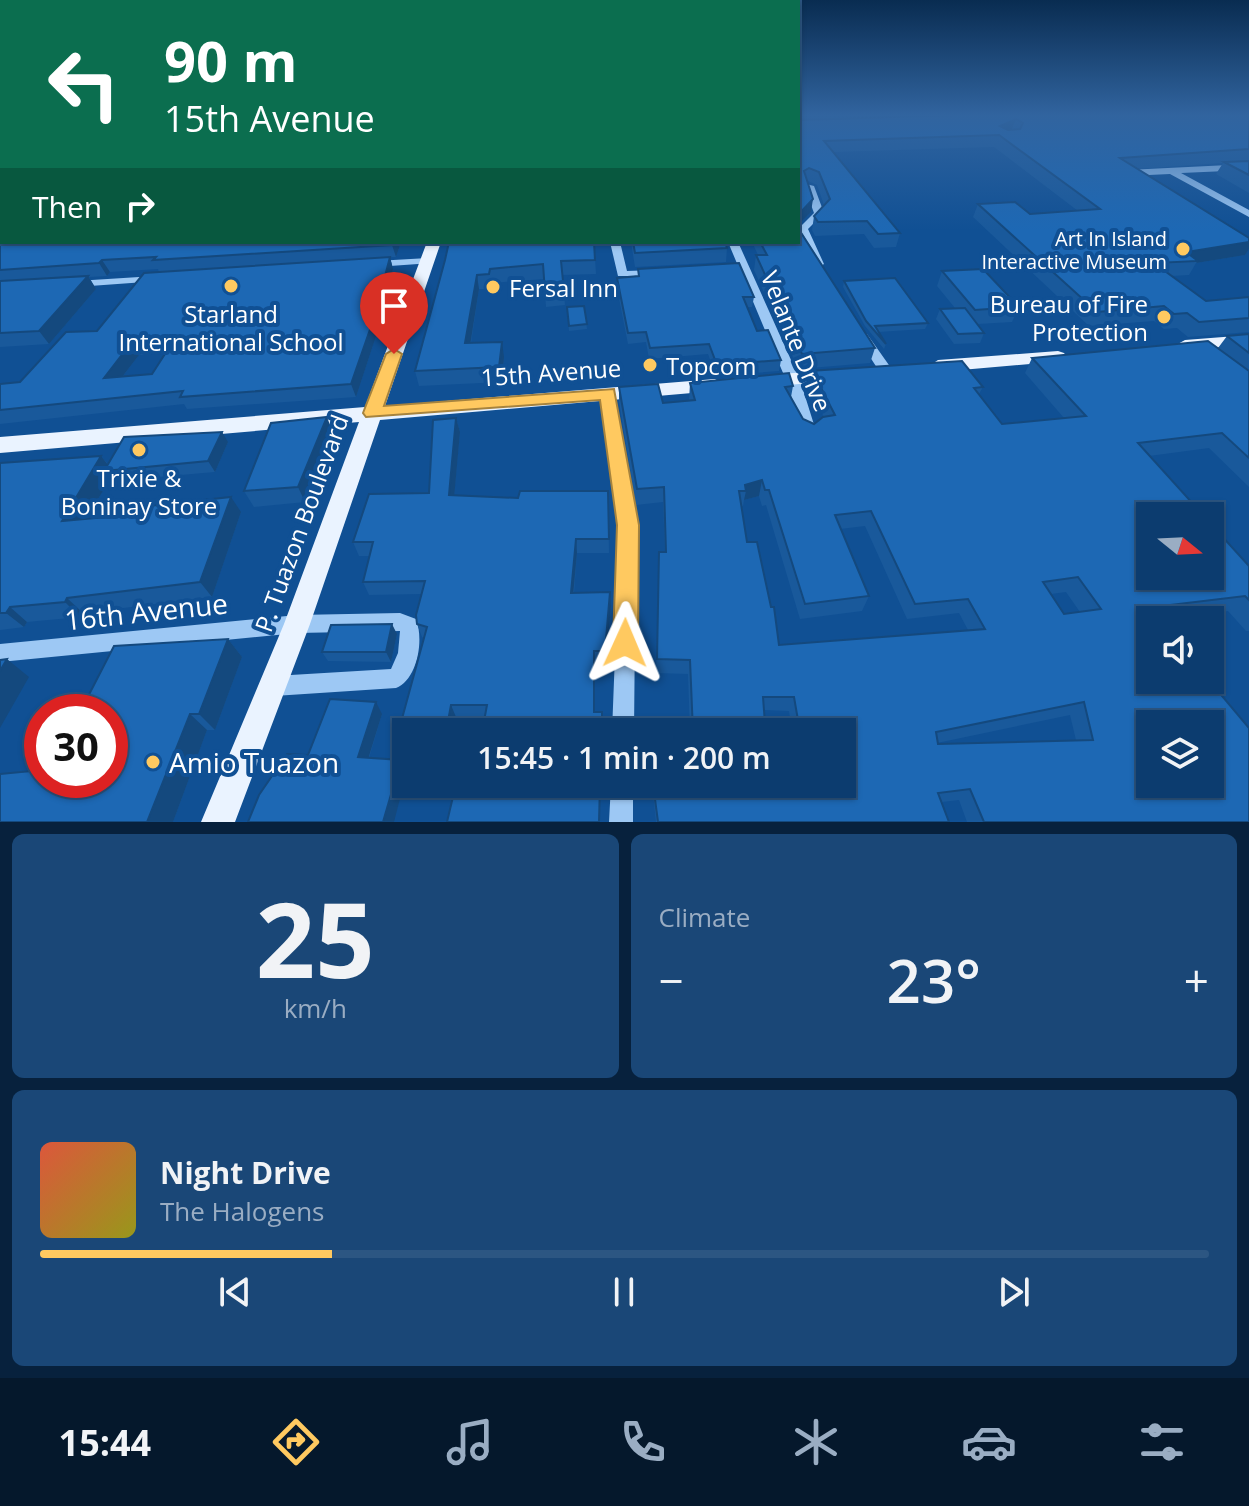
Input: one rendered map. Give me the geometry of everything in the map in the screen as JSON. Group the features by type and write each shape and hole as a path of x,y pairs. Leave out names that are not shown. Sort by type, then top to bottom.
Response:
{"main road":[{"name":"P. Tuazon Boulevard","path":"218,822 274,686 433,244"},
{"path":"1170,347 1249,340"},
{"name":"15th Avenue","path":"0,445 1084,355"}],"street":[{"path":"1127,173 1249,167"},
{"path":"1173,172 1249,214"},
{"path":"809,186 819,213 803,229 825,274"},
{"path":"615,244 622,274 669,272"},
{"name":"Velante Drive","path":"734,244 793,380 809,431"},
{"path":"359,265 428,261"},
{"name":"Velante Drive","path":"728,268 743,267"},
{"path":"56,286 165,278"},
{"path":"856,329 870,372"},
{"path":"1195,344 1217,362"},
{"path":"608,394 628,525 623,718"},
{"name":"16th Avenue","path":"0,653 297,624 400,622 409,625 411,633 403,671 386,681 274,686"},
{"path":"621,822 622,798"}],"building":[{"path":"800,153 834,153 900,233 878,234 867,221 818,222 814,216 830,199 819,172 809,168 804,171 813,199 800,213"},
{"path":"1024,153 1187,153 1120,158 1249,238 1249,242 1186,252 1198,261 1154,263 1206,301 1249,297 1249,318 1199,322 1187,313 1174,314 1164,306 1097,312 978,204 1015,202 1030,214 1100,209"},
{"path":"1249,161 1249,175 1224,162"},
{"path":"800,231 875,348 802,354 788,324 795,324 780,291 773,292 756,255 767,255 761,244 800,244"},
{"path":"0,244 392,244 153,260 156,257 102,260 99,263 0,270"},
{"path":"449,244 594,244 595,260 561,261 564,291 545,292 543,264 490,269 489,274 477,275 465,343 502,342 499,367 415,371"},
{"path":"633,244 726,244 727,248 635,253"},
{"path":"390,257 374,318 351,384 180,397 183,391 0,410 0,384 20,382 66,332 97,331 144,273","holes":["174,340 152,374 104,378 131,343"]},
{"path":"739,263 754,297 743,297 757,331 768,330 781,360 717,365 709,344 650,348 646,332 628,333 617,278 639,276 638,269"},
{"path":"983,269 1019,307 975,310 942,271"},
{"path":"88,276 39,331 0,333 0,281"},
{"path":"895,278 928,323 875,326 886,344 866,321 844,281"},
{"path":"584,306 587,324 569,326 567,307"},
{"path":"965,308 984,333 958,334 940,309"},
{"path":"1249,334 1249,353 1227,336"},
{"path":"1208,341 1249,371 1249,458 1222,433 1138,443 1191,502 1136,502 1136,590 1224,590 1224,538 1249,566 1249,600 1245,596 1136,606 1136,694 1220,694 1249,728 1249,822 984,822 970,789 938,793 949,822 658,822 655,798 856,798 856,718 798,718 794,697 763,697 765,718 692,718 690,660 657,659 659,552 666,552 664,487 637,489 619,387 658,384 663,403 695,400 690,383 789,373 793,386 785,387 803,419 814,424 823,417 835,415 819,384 813,384 809,371 962,361 983,387 974,388 1002,424 1086,416 1032,358","holes":["762,480 765,490 769,490 805,604 869,596 835,515 871,511 915,604 968,599 985,629 779,645 774,607 771,607 757,542 747,542 739,491 746,491 745,485","1078,577 1101,609 1064,614 1043,582","1084,702 1093,740 938,744 936,732"]},
{"path":"327,417 298,487 244,491 271,423"},
{"path":"456,418 449,495 518,498 520,491 608,491 609,539 576,539 571,593 610,592 605,651 594,651 594,712 602,712 602,718 485,718 487,705 451,705 449,718 402,718 427,627 417,624 416,615 425,581 363,582 373,542 353,542 369,494 429,493 433,420"},
{"path":"222,432 208,461 104,471 124,437"},
{"path":"101,456 62,521 117,516 121,509 231,497 200,582 67,598 65,602 10,607 6,613 0,613 0,463"},
{"path":"392,624 386,652 322,652 331,625"},
{"path":"228,639 199,714 190,714 147,822 0,822 0,774 24,772 24,798 128,798 128,694 89,694 114,646"},
{"path":"330,699 376,702 358,757 392,759 392,791 383,822 248,822 259,795 287,754 308,755"},
{"path":"453,798 600,798 599,822 447,822"}],"place":[{"name":"Art In Island Interactive Museum","path":"1183,249"},
{"name":"Starland International School","path":"231,286"},
{"name":"Fersal Inn","path":"493,287"},
{"name":"Bureau of Fire Protection","path":"1164,317"},
{"name":"Topcom","path":"650,365"},
{"name":"Trixie & Boninay Store","path":"139,450"},
{"name":"Amio Tuazon","path":"153,762"}],"route":[{"path":"394,354 373,413 608,394 628,525 625,643"}]}
